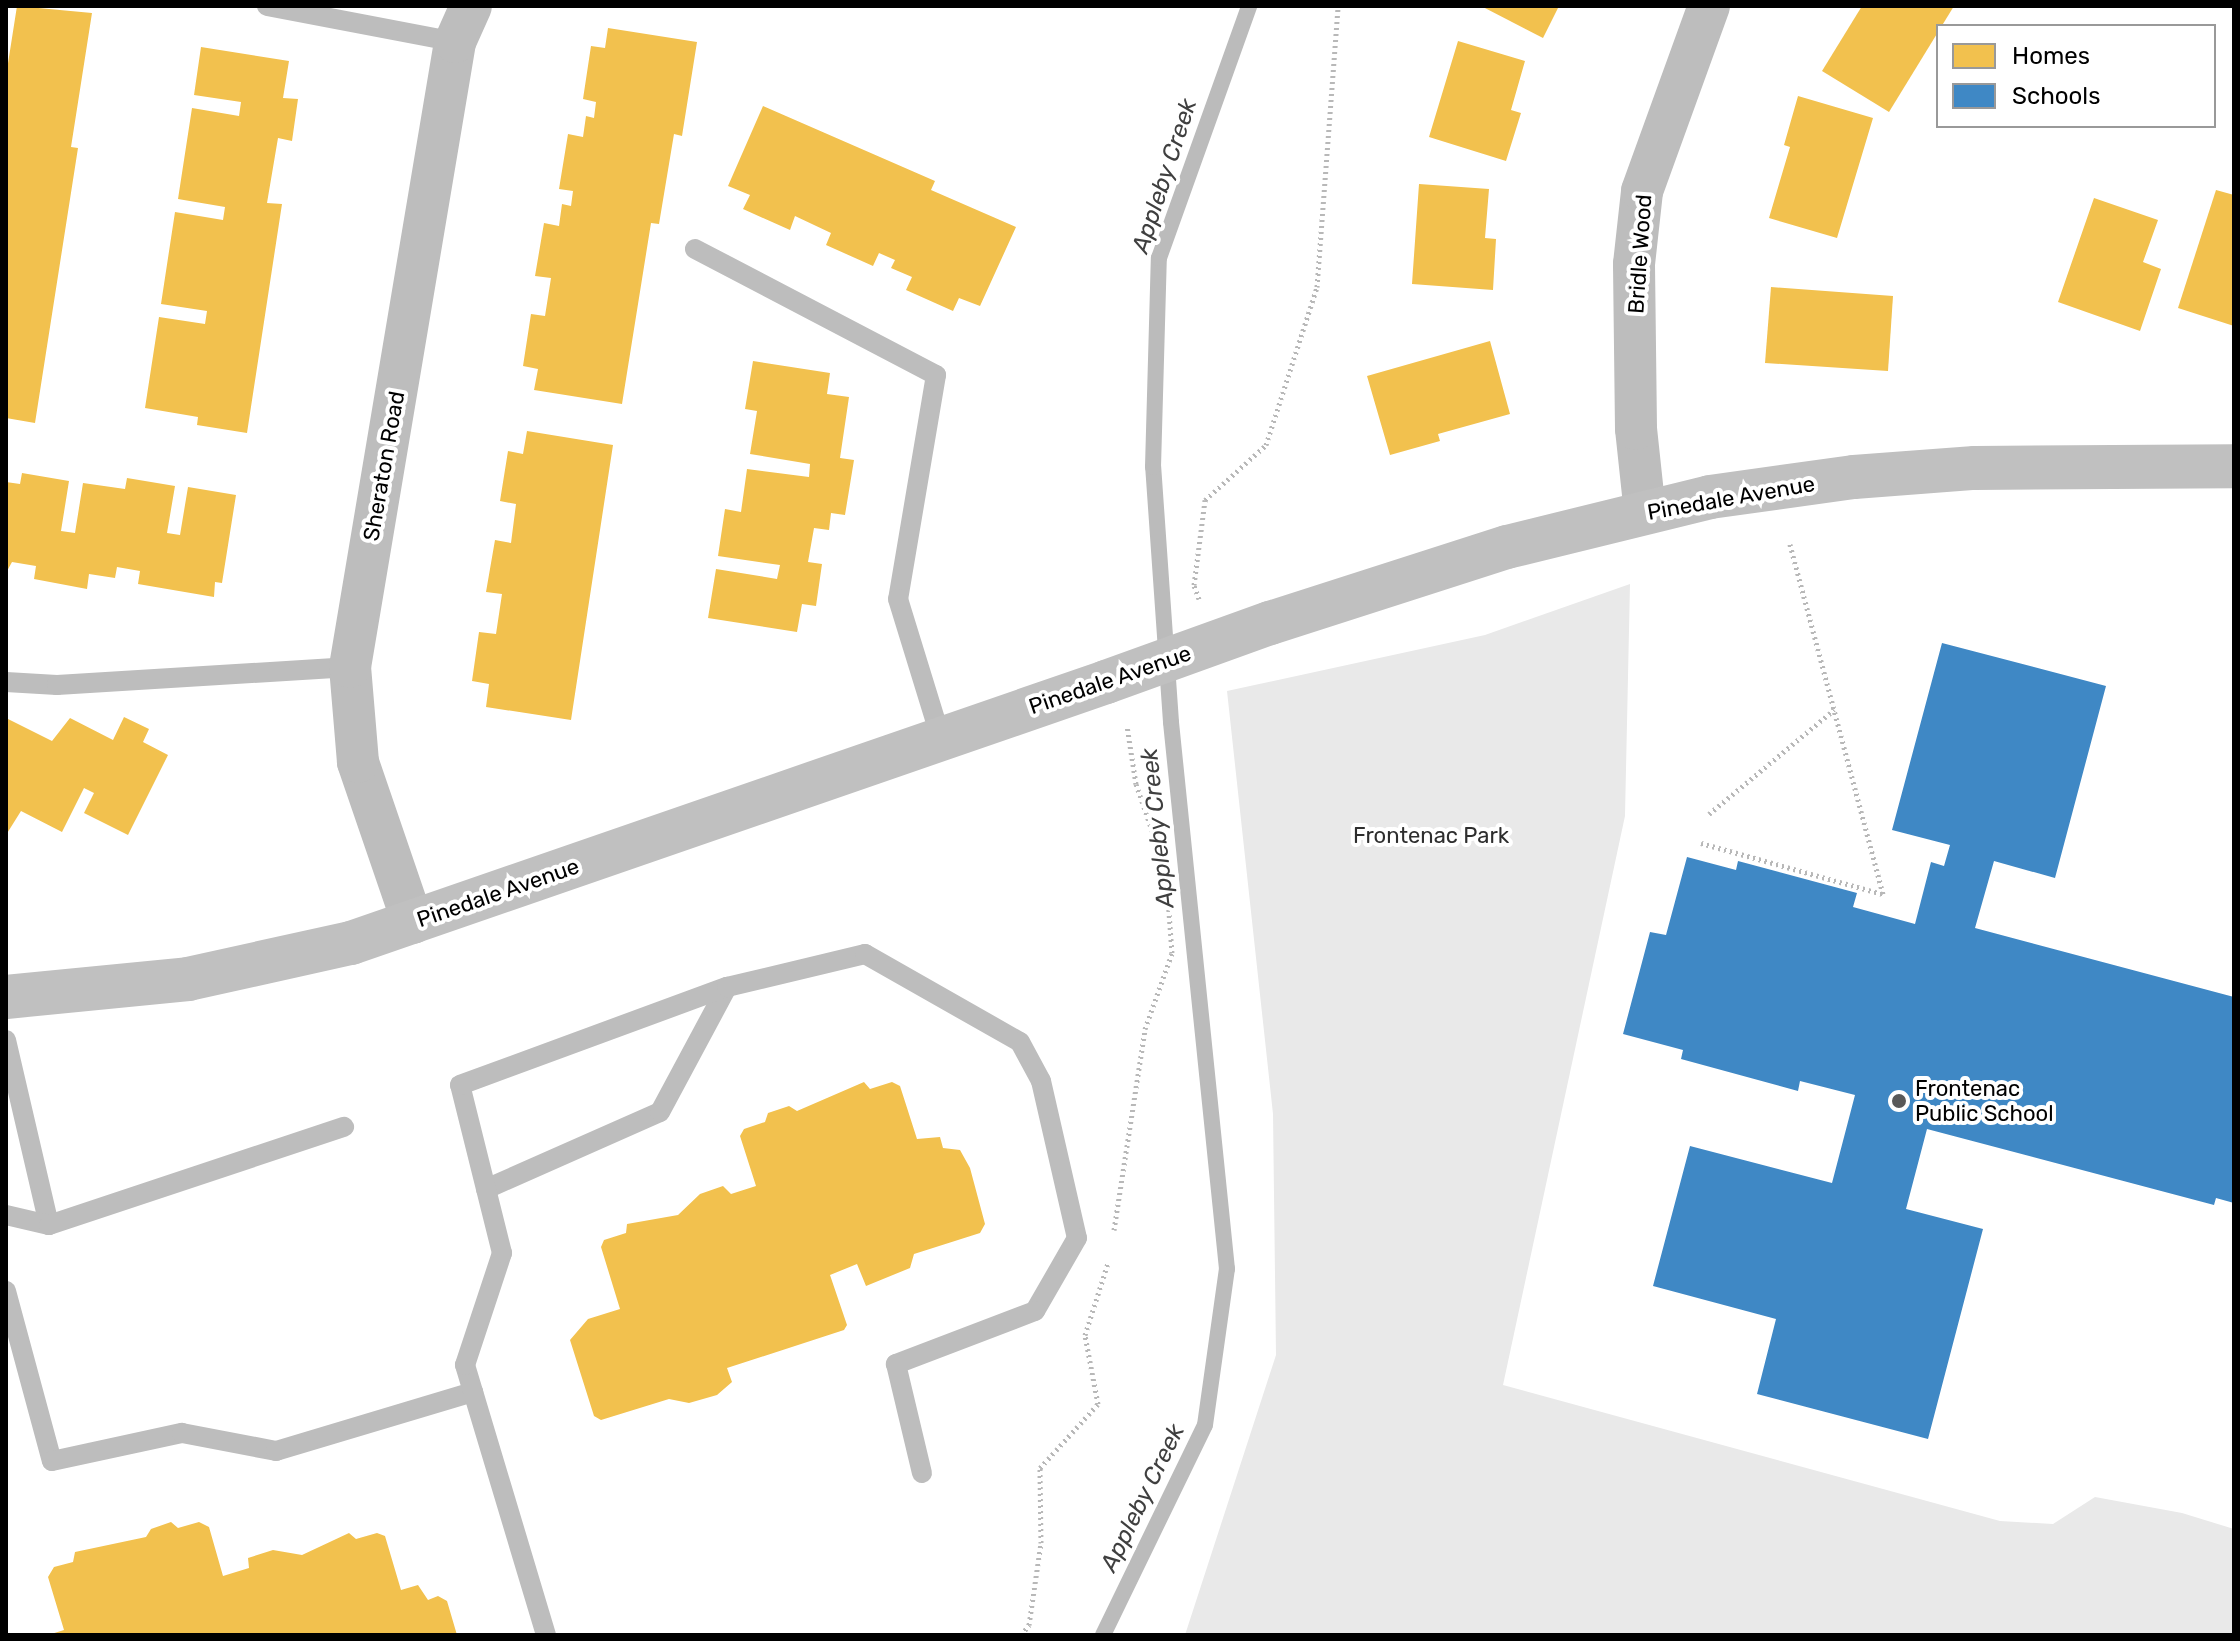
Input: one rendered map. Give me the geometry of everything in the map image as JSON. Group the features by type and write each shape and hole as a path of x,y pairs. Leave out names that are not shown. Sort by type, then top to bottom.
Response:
{"street":[{"name":"Bridle Wood","path":"1645,513 1636,414 1634,264 1642,191 1696,29 1709,6"},
{"name":"Sheraton Road","path":"413,923 358,762 350,667 463,24"},
{"name":"Pinedale Avenue","path":"6,997 98,992 250,969 413,923 1270,623 1507,547 1710,497 1854,477 2038,465 2234,466"}],"lane":[{"path":"267,6 463,24"},
{"path":"695,249 936,375 898,599 941,739"},
{"path":"6,682 57,685 350,667"},
{"path":"546,1635 465,1365 502,1253 460,1085 727,987 865,954 1020,1042 1041,1081 1077,1238 1035,1311 896,1364 922,1473"},
{"path":"486,1189 660,1112 727,987"},
{"path":"6,1040 49,1225"},
{"path":"6,1215 49,1225 344,1127"},
{"path":"6,1291 52,1461 182,1433 276,1451 473,1392"}],"path":[{"path":"1203,610 1194,585 1205,500 1266,445 1317,287 1338,6"},
{"path":"1701,843 1883,894 1790,544"},
{"path":"1709,814 1834,710"},
{"path":"1112,1243 1145,1029 1172,953 1166,871 1136,784 1125,727"},
{"path":"1021,1635 1029,1625 1041,1543 1040,1468 1098,1404 1085,1335 1110,1257"}],"green space":[{"name":"Frontenac Park","path":"1630,584 1625,816 1503,1385 2000,1521 2053,1524 2095,1497 2182,1513 2234,1529 2234,1635 1185,1635 1276,1355 1273,1114 1227,691 1485,635"}],"building: Homes":[{"path":"17,6 92,13 71,147 78,148 35,423 6,418 6,76"},
{"path":"1481,6 1559,6 1543,38"},
{"path":"1862,6 1954,6 1943,24 1936,24 1936,35 1889,112 1822,71"},
{"path":"608,28 697,42 682,136 674,134 659,224 651,223 622,404 534,390 538,369 523,366 531,314 545,316 551,278 535,276 544,223 559,226 562,204 571,206 573,191 559,189 568,134 583,137 586,116 594,118 596,102 583,99 591,46 605,48"},
{"path":"1458,41 1525,61 1511,110 1521,113 1506,161 1429,137"},
{"path":"201,47 289,61 283,98 298,99 292,141 278,138 267,203 282,204 247,433 197,425 198,417 145,408 159,317 205,324 207,311 161,304 175,212 223,220 225,207 178,199 192,108 239,116 241,102 194,95"},
{"path":"1798,96 1873,118 1837,238 1769,218 1790,147 1784,145"},
{"path":"763,106 935,181 931,190 1016,227 980,306 959,298 953,311 906,290 912,277 891,268 895,260 879,253 873,266 826,245 831,233 795,216 790,230 743,209 750,195 728,186"},
{"path":"1419,184 1489,189 1485,238 1496,239 1493,290 1412,284"},
{"path":"2216,190 2234,195 2234,326 2178,308"},
{"path":"2094,198 2158,220 2143,262 2161,269 2140,331 2058,302"},
{"path":"1771,287 1893,296 1888,371 1765,363"},
{"path":"1490,341 1510,414 1438,434 1440,441 1390,455 1367,376"},
{"path":"753,361 830,373 827,394 849,397 840,458 854,460 845,515 831,513 829,530 814,528 808,562 822,564 816,606 802,604 797,632 708,618 716,569 777,579 780,565 718,556 725,509 741,512 747,469 809,477 810,464 750,454 757,411 745,409"},
{"path":"527,431 613,445 571,720 486,707 489,684 472,681 479,632 496,634 502,594 486,592 495,540 511,543 516,504 500,501 508,451 523,454"},
{"path":"22,473 69,481 61,531 75,533 83,483 125,489 127,478 175,486 167,533 180,535 188,487 236,495 222,583 215,582 214,597 138,584 140,571 117,567 115,578 89,574 87,589 34,579 36,566 12,562 6,573 6,482 20,484"},
{"path":"124,717 149,729 143,742 168,755 128,835 84,813 94,793 84,788 62,832 21,811 6,835 6,718 52,741 70,718 113,740"},
{"path":"864,1082 870,1089 892,1082 900,1086 917,1139 940,1137 943,1148 960,1150 970,1168 985,1224 980,1233 914,1254 910,1268 866,1286 857,1264 830,1275 847,1325 844,1330 727,1368 732,1382 717,1395 689,1403 669,1399 601,1420 594,1416 570,1340 588,1319 620,1309 601,1247 604,1240 626,1233 627,1224 678,1215 700,1194 723,1186 731,1194 756,1186 740,1136 744,1129 765,1122 768,1113 789,1106 797,1111"},
{"path":"171,1522 178,1528 199,1522 209,1527 223,1576 249,1568 248,1558 273,1550 302,1555 349,1533 356,1539 377,1533 385,1536 401,1590 418,1585 428,1600 438,1596 447,1601 457,1635 48,1635 64,1630 48,1577 54,1567 73,1562 75,1552 146,1537 151,1529"}],"building: Schools":[{"path":"1942,643 2106,686 2055,878 1994,861 1975,928 2234,997 2234,1203 2216,1198 2214,1205 1927,1129 1906,1209 1983,1229 1928,1439 1757,1394 1776,1319 1653,1286 1690,1146 1832,1183 1855,1095 1800,1081 1798,1091 1681,1059 1683,1050 1623,1034 1650,932 1666,935 1687,857 1736,870 1738,861 1857,893 1853,907 1915,924 1931,862 1944,866 1950,845 1892,830"}],"waterway":[{"name":"Appleby Creek","path":"1103,1635 1205,1425 1227,1269 1171,722 1153,467 1159,258 1249,6"}],"place":[{"name":"Frontenac Public School","path":"1899,1101"}]}
